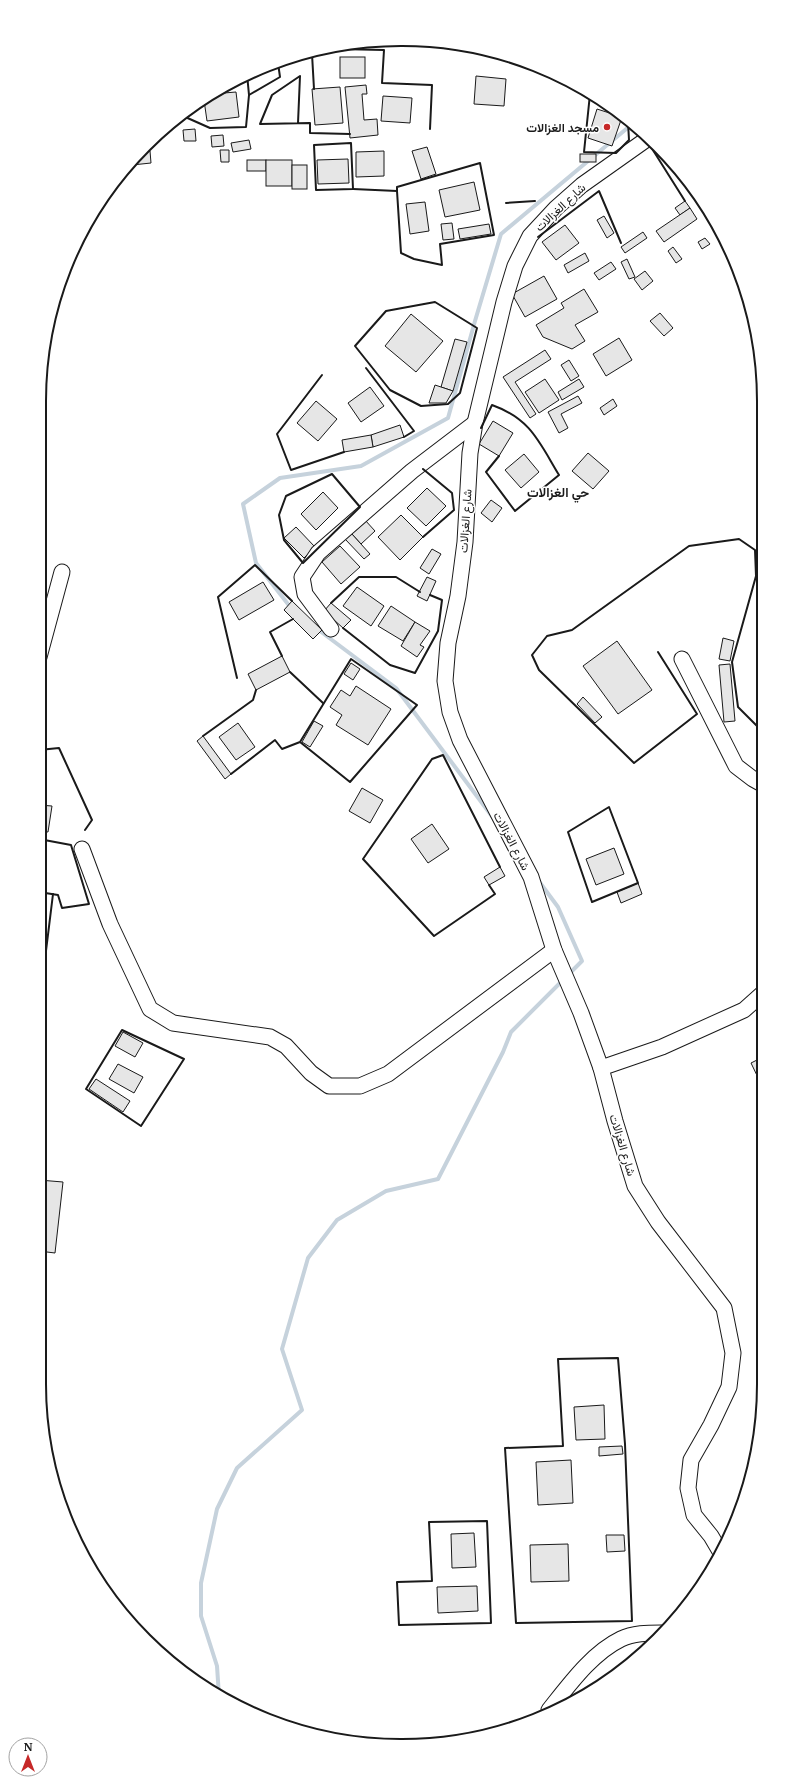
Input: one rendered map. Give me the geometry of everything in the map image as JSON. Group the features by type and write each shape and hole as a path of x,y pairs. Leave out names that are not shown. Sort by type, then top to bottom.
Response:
{"street":[{"name":"شارع الغزالات","path":"644,141 582,185 556,208 530,236 515,266 506,294 475,423 470,453 465,542 458,596 448,643 445,681 450,712 460,740 531,877 554,950 581,1013 601,1068 615,1121 635,1186 658,1222 724,1308 733,1353 729,1387 711,1425 690,1460 688,1488 694,1515 711,1536 717,1546"},
{"path":"331,629 305,594 302,577 310,564 318,553 412,470 475,423"},
{"path":"46,631 62,572"},
{"path":"682,659 736,766 757,781"},
{"path":"82,849 110,924 150,1009 173,1023 270,1037 286,1046 311,1073 329,1086 360,1086 388,1074 554,950"},
{"path":"601,1068 662,1047 744,1010 757,998"},
{"path":"553,1705 576,1677 604,1649 623,1638 645,1633 655,1633"}],"building":[{"path":"340,57 365,57 365,78 340,78"},
{"path":"476,76 506,79 504,106 474,104"},
{"path":"366,85 367,94 362,94 364,120 377,119 378,135 350,138 345,87"},
{"path":"340,87 343,123 315,125 312,89"},
{"path":"236,92 239,117 207,121 205,106 226,93"},
{"path":"383,96 412,98 410,123 381,121"},
{"path":"597,109 609,113 621,121 612,146 588,138"},
{"path":"195,129 196,141 184,141 183,130"},
{"path":"223,135 224,146 212,147 211,136"},
{"path":"249,140 251,149 233,152 231,143"},
{"path":"427,147 436,174 421,179 412,151"},
{"path":"220,150 229,150 229,162 221,162"},
{"path":"149,151 151,163 136,165"},
{"path":"384,151 384,176 356,177 356,152"},
{"path":"580,154 596,154 596,162 580,162"},
{"path":"348,159 349,183 318,184 317,160"},
{"path":"247,160 266,160 266,171 247,171"},
{"path":"266,160 292,160 292,186 266,186"},
{"path":"292,165 307,165 307,189 292,189"},
{"path":"474,182 480,210 445,217 439,190"},
{"path":"685,201 690,208 680,215 675,208"},
{"path":"425,202 429,231 410,234 406,204"},
{"path":"690,208 697,219 664,242 656,231"},
{"path":"604,216 614,233 607,238 597,220"},
{"path":"452,223 454,239 443,240 441,224"},
{"path":"489,224 491,234 460,239 458,229"},
{"path":"565,225 579,243 556,260 542,242"},
{"path":"643,232 647,238 625,253 621,247"},
{"path":"705,238 710,244 702,249 698,242"},
{"path":"673,247 682,259 676,263 668,251"},
{"path":"585,253 589,261 568,273 564,265"},
{"path":"627,259 635,277 629,279 621,262"},
{"path":"611,262 616,269 599,280 594,273"},
{"path":"645,271 653,281 642,290 634,279"},
{"path":"544,276 557,299 525,317 512,294"},
{"path":"584,289 598,312 575,325 585,341 572,349 543,337 536,325 564,308 561,303"},
{"path":"660,313 673,328 664,336 650,321"},
{"path":"411,314 443,341 416,372 385,346"},
{"path":"619,338 632,360 606,376 593,354"},
{"path":"455,339 467,342 453,391 441,387"},
{"path":"545,350 551,359 515,382 536,414 530,418 503,377"},
{"path":"569,360 579,376 571,381 561,365"},
{"path":"545,379 559,400 539,413 525,392"},
{"path":"579,379 584,387 562,400 558,392"},
{"path":"435,385 453,391 446,403 429,403"},
{"path":"370,387 384,406 361,422 348,403"},
{"path":"578,396 582,403 561,414 568,428 559,433 548,412"},
{"path":"613,399 617,406 604,415 600,408"},
{"path":"316,401 337,419 318,441 297,423"},
{"path":"493,421 513,433 499,456 479,444"},
{"path":"400,425 404,437 373,447 371,435"},
{"path":"371,435 373,447 344,452 342,440"},
{"path":"588,453 609,471 593,489 572,471"},
{"path":"524,454 539,472 521,488 505,470"},
{"path":"427,488 446,506 426,526 407,508"},
{"path":"323,492 338,508 316,530 301,514"},
{"path":"491,500 502,508 492,522 481,513"},
{"path":"401,515 423,537 400,560 378,537"},
{"path":"365,520 375,531 361,544 351,533"},
{"path":"296,527 315,547 304,558 284,538"},
{"path":"351,533 370,554 364,559 345,539"},
{"path":"340,546 360,567 341,584 322,562"},
{"path":"432,549 441,554 429,574 420,568"},
{"path":"427,577 436,581 427,601 417,596"},
{"path":"263,582 274,600 239,620 229,602"},
{"path":"357,587 384,606 371,626 343,606"},
{"path":"292,601 322,630 313,639 284,610"},
{"path":"331,603 351,620 343,628 324,611"},
{"path":"391,606 415,622 403,641 378,626"},
{"path":"415,622 430,631 420,645 424,647 417,657 401,646"},
{"path":"723,638 734,641 730,661 719,659"},
{"path":"617,641 652,690 618,714 583,666"},
{"path":"282,656 290,672 256,690 248,674"},
{"path":"351,663 360,669 353,680 344,674"},
{"path":"730,664 735,721 724,722 719,665"},
{"path":"356,686 391,709 368,745 336,725 342,715 330,707 341,690 350,696"},
{"path":"583,697 602,717 595,723 577,704"},
{"path":"314,721 323,726 310,747 302,742"},
{"path":"238,723 255,747 236,760 219,737"},
{"path":"203,736 231,774 225,779 197,741"},
{"path":"362,788 383,800 370,823 349,811"},
{"path":"46,806 52,806 48,832 46,832"},
{"path":"432,824 449,849 428,863 411,839"},
{"path":"614,848 624,874 596,885 586,859"},
{"path":"500,867 505,876 489,885 484,877"},
{"path":"638,883 642,894 621,903 617,892"},
{"path":"123,1032 143,1043 135,1057 115,1046"},
{"path":"757,1060 757,1076 751,1063"},
{"path":"118,1064 143,1077 134,1093 109,1079"},
{"path":"96,1079 130,1101 123,1112 89,1089"},
{"path":"46,1181 63,1182 55,1253 46,1252"},
{"path":"604,1405 605,1439 576,1440 574,1407"},
{"path":"622,1446 623,1454 599,1456 599,1447"},
{"path":"571,1460 573,1503 538,1505 536,1462"},
{"path":"474,1533 476,1567 452,1568 451,1534"},
{"path":"606,1535 624,1535 625,1551 607,1552"},
{"path":"568,1544 569,1581 531,1582 530,1545"},
{"path":"477,1586 478,1611 438,1613 437,1587"}],"waterway":[{"path":"291,608 256,563 243,504 280,478 361,466 448,418 501,234 628,127"},
{"path":"316,628 396,688 494,819"},
{"path":"538,880 558,907 582,961 568,975"},
{"path":"218,1688 217,1666 201,1616 201,1583 217,1509 237,1468 302,1410 282,1349 308,1258 337,1220 386,1191 438,1179 503,1052 511,1032 563,980"}],"wall":[{"path":"353,49 384,50 382,83 432,85 430,129"},
{"path":"312,57 314,89"},
{"path":"249,95 280,77 279,68"},
{"path":"298,123 300,76 272,95 260,124 310,123 310,133 350,134"},
{"path":"187,118 210,128 246,127 249,95 248,81"},
{"path":"589,100 584,152 616,153 629,140 628,128"},
{"path":"351,143 353,189 316,190 314,145 351,143"},
{"path":"653,150 685,201"},
{"path":"353,189 397,191 401,253 414,259 442,265 440,244 494,235 480,163 397,187 397,191"},
{"path":"538,237 599,191 621,243"},
{"path":"506,203 535,201"},
{"path":"435,302 477,328 460,393 448,404 421,406 390,390 355,346 386,311 435,302"},
{"path":"366,368 414,431 404,437"},
{"path":"322,375 277,434 291,470 344,452"},
{"path":"481,428 492,405 516,417 533,433 559,475 515,511 486,472 499,456"},
{"path":"423,469 452,493 454,510 423,537"},
{"path":"332,474 360,507 303,563 284,540 279,515 286,496 332,474"},
{"path":"658,652 697,714 634,763 539,670 532,655 547,636 572,630 689,546 739,539 755,550 756,576 732,662 738,707 757,726"},
{"path":"237,678 218,597 255,565 292,601"},
{"path":"331,603 359,577 396,577 420,592"},
{"path":"343,628 390,665 415,673 438,631 442,600 430,595"},
{"path":"282,656 270,632 293,619"},
{"path":"231,774 275,740 282,749 300,742 351,659 417,705 350,782 300,742"},
{"path":"290,672 323,703"},
{"path":"203,736 253,700 256,690"},
{"path":"46,749 59,748 92,820 85,830"},
{"path":"489,885 495,894 434,936 363,859 432,759 443,755 500,867"},
{"path":"609,807 638,883 592,902 568,832 609,807"},
{"path":"46,840 71,845 89,904 62,908 58,895 46,893"},
{"path":"46,951 53,894"},
{"path":"122,1030 184,1059 141,1126 86,1089 122,1030"},
{"path":"618,1358 625,1444 632,1621 516,1623 505,1448 563,1446 558,1359 618,1358"},
{"path":"487,1521 491,1623 399,1625 397,1582 432,1581 429,1522 487,1521"}],"place":[{"name":"مسجد الغزالات","path":"607,127"}],"district":[{"name":"حي الغزالات","path":"558,492"}]}
